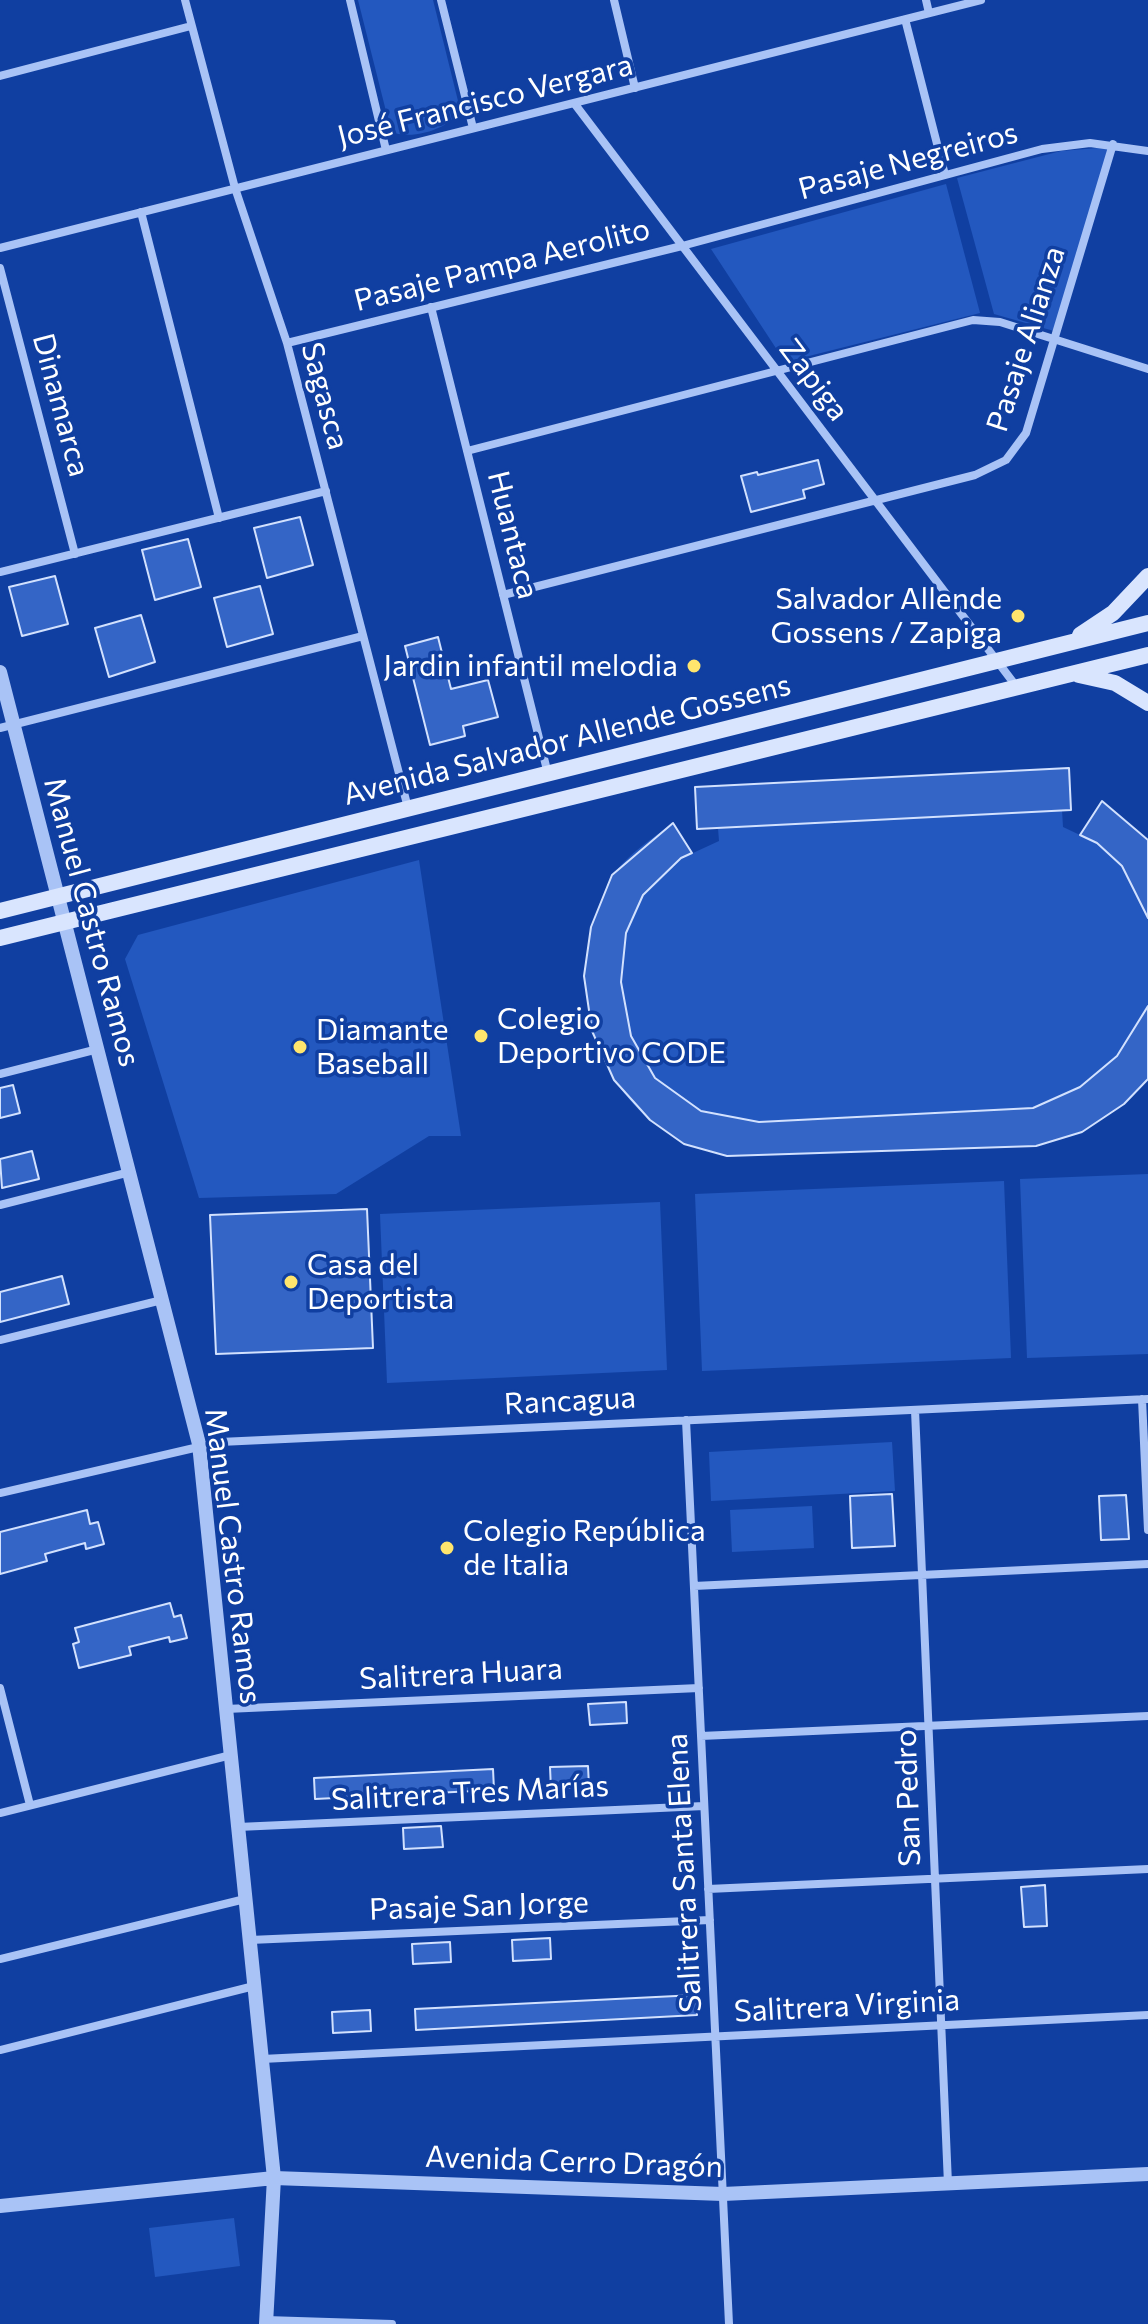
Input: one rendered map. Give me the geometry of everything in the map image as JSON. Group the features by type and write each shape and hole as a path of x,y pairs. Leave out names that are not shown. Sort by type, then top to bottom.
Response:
{"main road":[{"path":"1055,646 1113,613 1148,576"},
{"name":"Avenida Salvador Allende Gossens","path":"0,911 1148,623"},
{"name":"Avenida Salvador Allende Gossens","path":"0,938 1148,655"},
{"path":"1069,674 1115,683 1148,703"}],"street":[{"name":"Sagasca","path":"185,0 235,188 287,343 408,809"},
{"path":"350,0 386,150"},
{"path":"441,0 473,128"},
{"path":"614,0 635,88"},
{"path":"926,0 929,13"},
{"name":"José Francisco Vergara","path":"0,248 981,0"},
{"path":"905,19 945,175"},
{"path":"0,76 191,26"},
{"name":"Zapiga","path":"574,103 1016,686"},
{"name":"Pasaje Negreiros","path":"682,246 1042,149 1113,144 1148,151"},
{"name":"Pasaje Alianza","path":"503,595 986,472 1006,460 1026,433 1113,144"},
{"path":"141,212 219,518"},
{"name":"Pasaje Pampa Aerolito","path":"287,343 682,246"},
{"name":"Dinamarca","path":"0,268 75,554"},
{"name":"Huantaca","path":"431,307 548,774"},
{"path":"467,451 973,320 1000,322 1148,369"},
{"path":"0,572 326,491"},
{"path":"7,726 363,636"},
{"name":"Manuel Castro Ramos","path":"0,672 7,726 60,896 199,1444 274,2178 266,2322"},
{"path":"0,1074 99,1049"},
{"path":"0,1205 130,1172"},
{"path":"0,1340 162,1300"},
{"path":"1145,1399 1148,1530"},
{"name":"Rancagua","path":"0,1493 199,1444 1145,1399"},
{"name":"San Pedro","path":"915,1410 948,2184"},
{"name":"Salitrera Santa Elena","path":"686,1420 729,2324"},
{"path":"694,1586 1148,1564"},
{"path":"0,1688 30,1805"},
{"name":"Salitrera Huara","path":"226,1709 699,1688"},
{"path":"701,1736 1148,1716"},
{"path":"0,1813 231,1755"},
{"name":"Salitrera Tres Marías","path":"238,1827 704,1806"},
{"path":"708,1889 1148,1869"},
{"path":"0,1959 245,1899"},
{"name":"Pasaje San Jorge","path":"250,1940 710,1920"},
{"path":"0,2050 254,1986"},
{"name":"Salitrera Virginia","path":"262,2059 1148,2015"},
{"name":"Avenida Cerro Dragón","path":"0,2206 274,2178 723,2194 1148,2174"},
{"path":"266,2322 392,2324"}],"shaded area":[{"path":"358,0 433,0 459,105 451,120 420,134 391,131"},
{"path":"1110,147 1054,331 994,314 957,178 1061,151"},
{"path":"946,184 980,313 785,362 711,249"},
{"path":"1069,768 1071,810 1062,810 1063,827 1080,835 1102,801 1148,840 1148,1079 1110,1113 1084,1128 1036,1146 727,1156 668,1133 629,1098 612,1074 599,1047 591,1019 587,961 592,932 613,875 633,853 673,823 693,853 719,841 718,828 697,829 695,787"},
{"name":"Diamante Baseball","path":"419,860 461,1136 429,1136 336,1194 199,1198 125,959 138,935"},
{"path":"1148,1174 1148,1354 1027,1358 1020,1179"},
{"path":"1004,1181 1011,1358 702,1371 695,1194"},
{"path":"660,1202 667,1370 387,1383 380,1214"},
{"path":"892,1442 895,1491 711,1501 709,1452"},
{"path":"812,1506 814,1548 732,1552 730,1510"},
{"path":"234,2218 240,2266 155,2277 149,2228"}],"building":[{"path":"818,460 824,484 803,490 805,498 751,512 741,476 757,472 758,475"},
{"path":"300,517 313,565 267,578 254,528"},
{"path":"188,539 201,587 155,600 142,550"},
{"path":"55,576 68,624 22,636 9,587"},
{"path":"260,586 273,634 227,647 214,598"},
{"path":"141,615 155,662 109,677 95,628"},
{"path":"438,637 451,689 488,680 498,717 463,726 465,736 430,745 405,646"},
{"path":"1069,768 1071,810 697,829 695,787"},
{"path":"1102,801 1148,840 1148,918 1122,866 1097,843 1080,835"},
{"path":"673,823 692,853 681,858 643,895 626,933 621,982 631,1036 655,1078 701,1111 759,1122 1033,1108 1080,1087 1117,1056 1148,1006 1148,1079 1124,1104 1082,1132 1036,1146 727,1156 684,1144 650,1120 614,1080 592,1031 584,976 591,927 612,875"},
{"path":"13,1085 20,1113 0,1118 0,1088"},
{"path":"32,1151 39,1179 2,1188 0,1159"},
{"name":"Casa del Deportista","path":"367,1209 373,1348 216,1354 210,1215"},
{"path":"62,1276 69,1304 0,1322 0,1292"},
{"path":"892,1494 895,1546 852,1548 850,1496"},
{"path":"1126,1495 1129,1539 1101,1540 1099,1496"},
{"path":"87,1510 90,1524 98,1522 104,1544 86,1549 85,1543 45,1554 47,1561 0,1574 0,1532"},
{"path":"170,1603 174,1617 181,1615 187,1638 170,1642 169,1637 129,1647 131,1655 79,1668 73,1644 79,1642 75,1628"},
{"path":"626,1702 627,1723 590,1725 588,1704"},
{"path":"588,1766 589,1786 551,1789 550,1767"},
{"path":"493,1769 494,1790 315,1799 314,1778"},
{"path":"441,1826 443,1847 404,1849 403,1828"},
{"path":"1045,1885 1047,1926 1024,1927 1021,1887"},
{"path":"550,1938 551,1959 513,1961 512,1940"},
{"path":"450,1942 451,1962 413,1964 412,1944"},
{"path":"696,1995 697,2015 416,2030 415,2009"},
{"path":"370,2010 371,2031 333,2033 332,2012"}],"place":[{"name":"Salvador Allende Gossens / Zapiga","path":"1018,616"},
{"name":"Jardin infantil melodia","path":"694,666"},
{"name":"Colegio Deportivo CODE","path":"481,1036"},
{"name":"Diamante Baseball","path":"300,1047"},
{"name":"Casa del Deportista","path":"291,1282"},
{"name":"Colegio República de Italia","path":"447,1548"}]}
